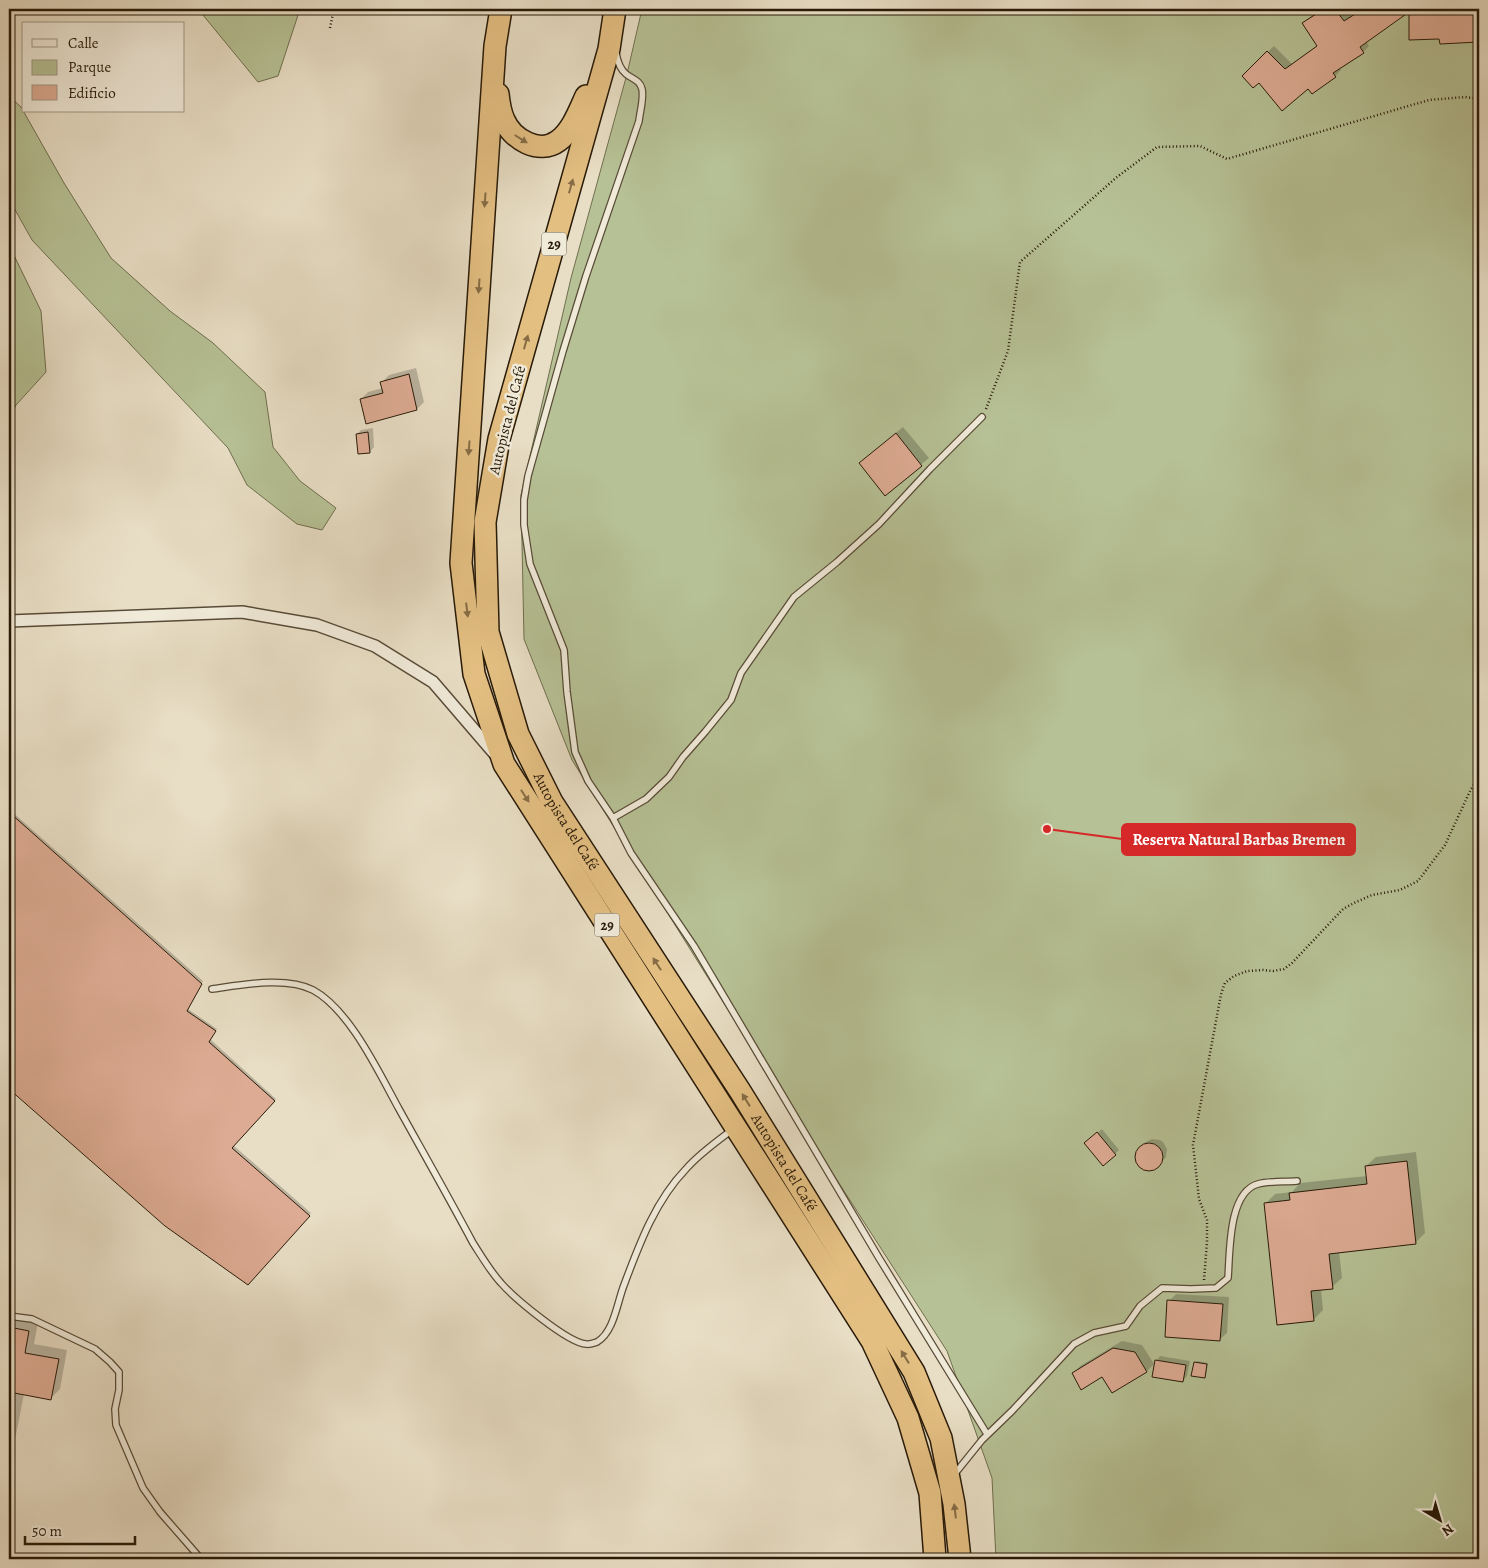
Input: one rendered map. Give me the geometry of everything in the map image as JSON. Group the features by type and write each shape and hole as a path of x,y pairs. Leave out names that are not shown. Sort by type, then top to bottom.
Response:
{"highway":[{"name":"Autopista del Café","path":"501,9 494,46 461,563 474,674 504,764 872,1341 908,1418 930,1494 935,1559"},
{"name":"Autopista del Café","path":"615,9 610,40 499,439 485,522 488,632 518,734 552,802 740,1091 914,1372 940,1438 954,1504 960,1559"},
{"path":"494,46 499,107 503,120 517,138 527,143 543,146 551,145 558,141 570,127 610,40"}],"street":[{"path":"9,621 242,612 317,625 375,646 433,682 504,764"}],"lane":[{"path":"610,40 625,73 637,79 642,89 639,121 586,276 563,351 528,476 524,500 524,525 530,564 564,650 567,692 575,752 588,781 613,818 631,853 694,946 874,1249 987,1434"},
{"path":"613,818 646,799 668,777 705,732 731,700 741,673 794,597 879,524 982,417"},
{"path":"212,989 277,983 296,985 312,990 326,998 342,1015 366,1051 473,1243 501,1284 546,1322 575,1340 587,1345 596,1343 611,1328 623,1287 638,1249 660,1203 674,1182 699,1156 736,1127"},
{"path":"950,1480 987,1434 1012,1411 1074,1344 1094,1333 1126,1326 1140,1306 1162,1288 1216,1288 1228,1278 1233,1218 1242,1195 1257,1184 1297,1181"},
{"path":"9,1316 32,1319 96,1349 119,1372 119,1390 115,1409 116,1425 143,1488 160,1512 201,1559"}],"path":[{"path":"330,28 334,9"},
{"path":"982,417 1008,351 1020,262 1117,177 1157,147 1200,146 1227,159 1429,100 1479,99"},
{"path":"1203,1289 1207,1220 1199,1200 1193,1145 1225,983 1234,976 1247,971 1284,969 1292,963 1342,909 1372,895 1400,890 1418,881 1445,845 1471,788 1479,778"}],"green space":[{"path":"198,9 300,9 278,76 258,82"},
{"path":"642,9 1479,9 1479,1559 996,1559 992,1478 947,1351 750,1045 572,760 524,639 521,495 571,278 627,74"},
{"path":"9,96 21,107 22,112 24,112 64,183 111,258 170,311 213,343 265,392 273,447 300,481 336,508 322,530 297,524 247,485 228,448 32,240 9,199"},
{"path":"9,245 41,311 46,372 16,405 9,418"}],"building":[{"path":"1324,9 1335,9 1344,21 1363,9 1479,9 1479,42 1440,44 1439,39 1409,40 1409,12 1360,47 1364,53 1333,73 1336,77 1312,94 1308,89 1282,111 1259,83 1253,88 1242,76 1267,51 1285,69 1317,46 1302,23"},
{"path":"409,374 417,410 366,424 360,399 383,393 380,382"},
{"path":"368,432 370,453 358,454 356,434"},
{"path":"896,433 922,466 885,496 859,463"},
{"path":"9,812 202,984 187,1011 216,1031 209,1042 275,1101 232,1148 310,1216 248,1285 165,1226 9,1089"},
{"path":"1097,1132 1116,1155 1103,1166 1084,1143"},
{"path":"1149,1143 1159,1147 1163,1157 1159,1167 1149,1171 1139,1167 1135,1157 1139,1147"},
{"path":"1407,1161 1416,1244 1329,1254 1333,1289 1311,1291 1314,1321 1277,1325 1264,1203 1290,1200 1289,1193 1367,1184 1365,1166"},
{"path":"1167,1300 1223,1304 1220,1341 1165,1337"},
{"path":"9,1327 29,1331 25,1353 59,1359 51,1400 9,1392"},
{"path":"1113,1348 1135,1352 1147,1372 1112,1393 1102,1377 1081,1390 1072,1373"},
{"path":"1155,1360 1186,1365 1183,1382 1152,1377"},
{"path":"1194,1362 1207,1364 1205,1378 1191,1376"}],"place":[{"name":"Reserva Natural Barbas Bremen","path":"1047,829"}]}
